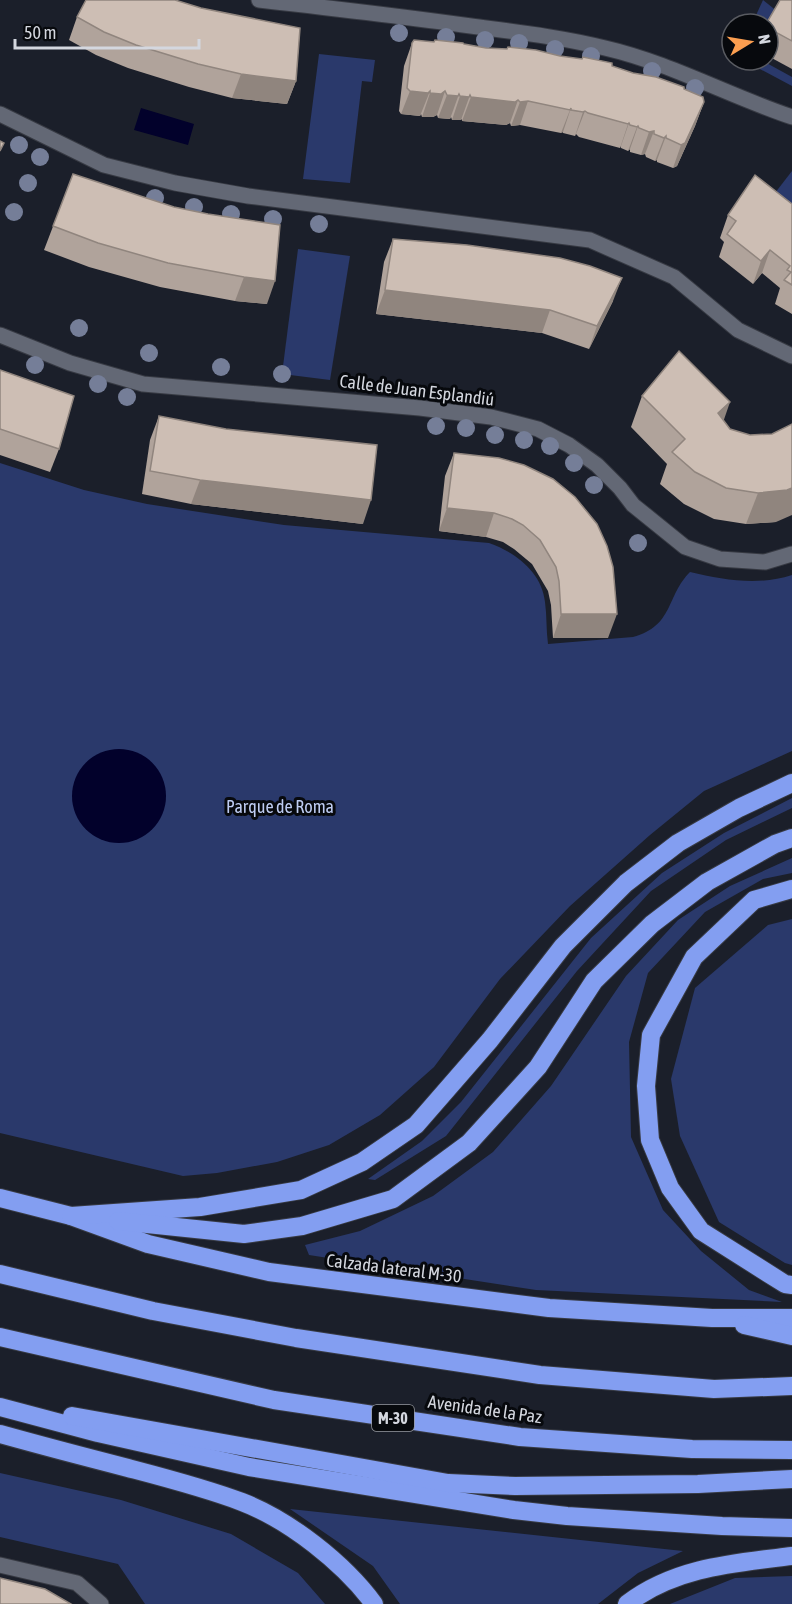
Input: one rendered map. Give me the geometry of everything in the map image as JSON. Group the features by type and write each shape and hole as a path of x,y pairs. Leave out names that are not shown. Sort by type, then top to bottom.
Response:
{"highway":[{"path":"71,1216 200,1208 301,1191 362,1162 416,1125 490,1040 563,946 626,883 678,843 739,808 792,783"},
{"path":"71,1216 244,1234 302,1226 393,1199 469,1143 538,1067 594,981 652,924 707,882 775,844 792,838"},
{"path":"792,889 754,900 694,957 651,1035 646,1086 650,1140 670,1188 701,1231 785,1284 792,1285"},
{"name":"Calzada lateral M-30","path":"0,1198 71,1216 148,1244 268,1272 549,1308 712,1318 792,1318"},
{"path":"0,1274 153,1311 296,1338 540,1375 714,1389 792,1386"},
{"path":"712,1318 792,1336"},
{"name":"Avenida de la Paz","path":"0,1337 274,1400 520,1437 692,1449 792,1450"},
{"path":"5,1408 63,1414 448,1483 515,1486 698,1484 792,1479"},
{"path":"5,1408 98,1434 249,1467 514,1510 699,1525 792,1527"},
{"path":"0,1434 189,1484 244,1502 279,1520 315,1546 374,1604"},
{"path":"627,1604 640,1594 673,1578 714,1566 792,1556"}],"street":[{"path":"259,0 532,34 605,48 660,63 769,110 792,117"},
{"path":"0,114 104,165 175,183 248,196 590,240 674,277 738,330 792,356"},
{"name":"Calle de Juan Esplandiú","path":"0,335 70,363 143,384 420,408 491,417 538,429 569,445 597,465 633,505 685,547 720,559 765,562 792,554"},
{"path":"0,1565 77,1583 101,1604"}],"green space":[{"path":"763,0 778,12 758,12"},
{"path":"319,54 375,60 372,82 362,81 350,183 303,179"},
{"path":"780,70 792,77 792,86 766,72"},
{"path":"792,171 792,206 775,193"},
{"path":"298,249 350,256 330,380 282,374"},
{"name":"Parque de Roma","path":"0,463 84,490 147,504 284,525 489,543 517,558 539,581 545,602 548,644 633,637 646,632 663,618 682,581 690,572 741,581 766,580 792,575 792,751 704,791 650,835 570,906 500,979 434,1067 380,1115 329,1145 277,1162 217,1173 183,1176 0,1133"},
{"path":"792,798 792,808 726,840 651,891 577,971 446,1136 375,1180 368,1179 422,1141 461,1102 591,938 662,873 724,833"},
{"path":"792,858 792,873 763,879 705,912 648,973 629,1042 631,1137 663,1210 701,1251 749,1290 782,1302 536,1290 309,1255 305,1245 360,1231 433,1196 493,1152 551,1086 626,976 678,920 730,886"},
{"path":"792,919 792,1265 785,1263 719,1222 680,1136 671,1079 695,988 768,925"},
{"path":"0,1473 121,1500 231,1534 298,1573 325,1604 145,1604 118,1564 0,1537"},
{"path":"290,1509 683,1551 638,1573 598,1604 400,1604 373,1566"},
{"path":"792,1576 792,1604 670,1604 735,1578"}],"shaded area":[{"path":"141,108 194,124 188,145 134,130"},
{"path":"119,749 137,753 152,763 162,778 166,796 162,814 152,829 137,839 119,843 101,839 86,829 76,814 72,796 76,778 86,763 101,753"}],"building":[{"path":"86,0 175,0 201,8 300,28 296,81 241,74 198,64 136,45 104,32 77,17"},
{"path":"780,0 792,0 792,41 780,34 780,12 773,12"},
{"path":"414,40 463,43 486,48 507,49 508,47 536,50 560,56 582,59 583,57 612,63 612,66 633,73 656,77 684,87 703,97 704,102 685,143 681,145 666,136 664,138 654,134 654,131 649,132 629,123 585,111 571,110 571,108 570,110 528,101 515,102 471,97 470,95 469,97 459,94 458,96 447,95 445,91 441,94 430,93 430,91 428,93 410,91 407,88"},
{"path":"73,174 174,207 280,225 275,281 168,263 98,243 53,226"},
{"path":"755,175 792,204 792,285 784,280 791,272 787,270 790,266 770,250 761,261 727,234 736,221 728,215"},
{"path":"393,239 467,245 560,258 622,278 597,326 550,310 385,290"},
{"path":"679,351 730,402 718,413 730,429 750,435 772,434 792,424 792,488 758,493 726,488 695,472 672,452 685,439 642,396"},
{"path":"0,370 74,396 59,449 0,429"},
{"path":"159,416 226,429 377,445 371,500 200,480 150,471"},
{"path":"454,453 499,458 524,465 553,479 575,497 597,524 607,546 613,567 617,614 561,614 556,567 540,540 523,525 512,519 494,513 447,508"},
{"path":"0,1578 45,1589 71,1604 0,1604"}]}
